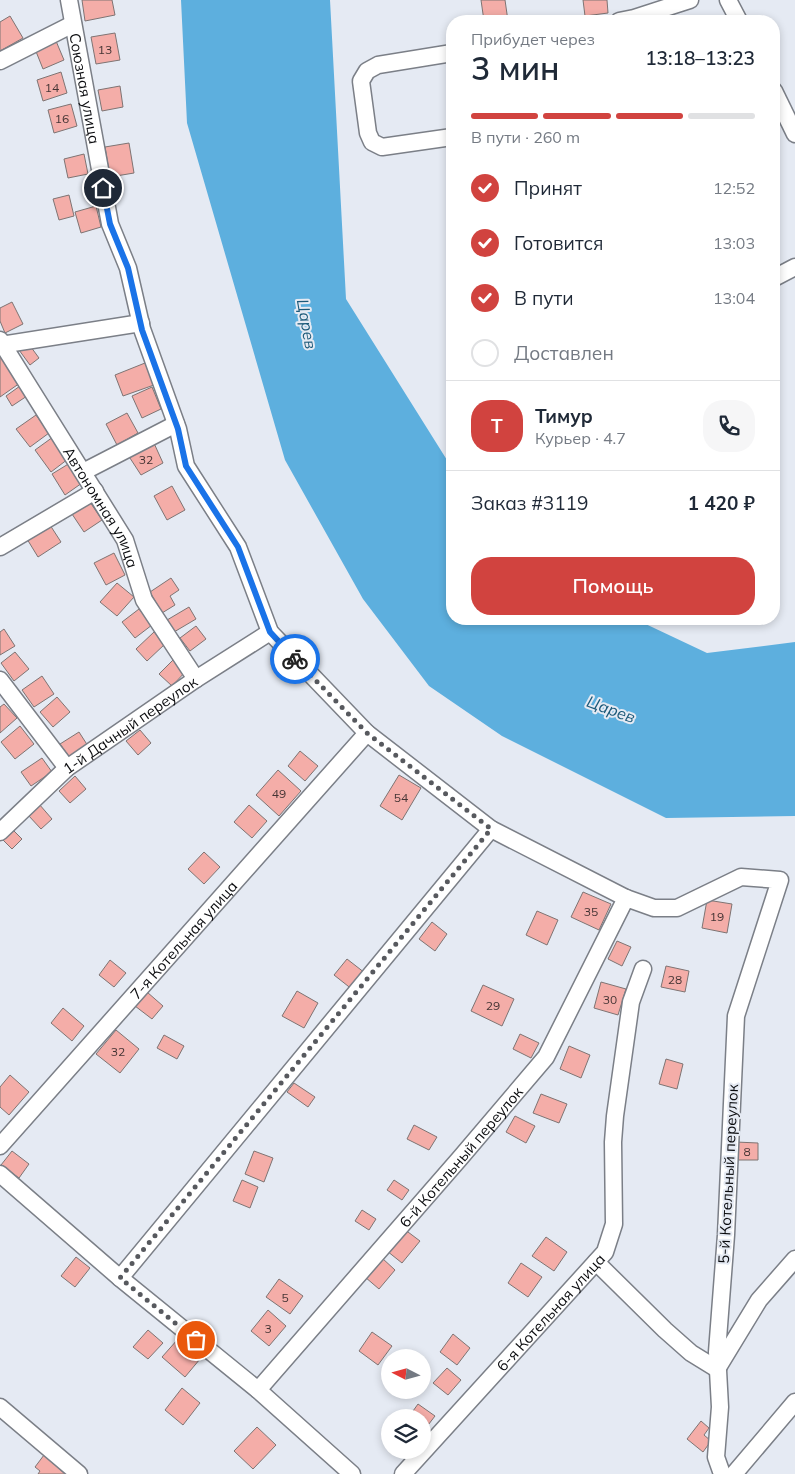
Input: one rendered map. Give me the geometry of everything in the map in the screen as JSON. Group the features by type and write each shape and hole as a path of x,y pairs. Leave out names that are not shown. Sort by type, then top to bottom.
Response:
{"street":[{"name":"Союзная улица","path":"69,0 110,224 128,268 140,323 176,424 186,466 238,547 270,632 367,733 491,829 626,898 654,908 677,908 741,877 780,880"},
{"path":"643,15 690,0"},
{"path":"728,0 736,15"},
{"path":"0,61 72,24"},
{"path":"446,54 378,65 367,71 361,80 368,133 372,142 382,147 446,138"},
{"path":"780,103 795,134"},
{"path":"780,275 795,267"},
{"path":"1,343 140,323"},
{"name":"Автономная улица","path":"1,343 125,540 144,600 196,679"},
{"path":"83,472 176,424"},
{"path":"0,547 95,491"},
{"name":"1-й Дачный переулок","path":"0,832 67,768 196,679 270,632"},
{"path":"0,680 67,768"},
{"name":"7-я Котельная улица","path":"0,1146 367,733"},
{"path":"120,1278 491,829"},
{"name":"5-й Котельный переулок","path":"722,1474 716,1457 720,1407 717,1352 726,1235 736,1016 780,880"},
{"name":"6-й Котельный переулок","path":"258,1390 546,1057 626,898"},
{"name":"6-я Котельная улица","path":"403,1474 605,1252 614,1224 613,1142 615,1116 631,1002 642,969"},
{"path":"0,1174 120,1278 258,1390 352,1474"},
{"path":"596,1262 665,1330 692,1353 717,1369 759,1300 795,1259"},
{"path":"734,1474 795,1402"},
{"path":"0,1407 79,1474"}],"water":[{"name":"Царев","path":"181,0 330,0 346,299 446,458 446,625 648,625 707,653 795,642 795,816 666,818 502,736 429,686 363,599 285,460 187,123"}],"building":[{"path":"82,0 112,0 115,15 85,21"},
{"path":"481,0 505,0 507,15 483,15"},
{"path":"583,0 607,0 608,13 585,15"},
{"path":"10,16 23,38 0,51 0,22"},
{"path":"115,33 120,60 96,64 91,37"},
{"path":"56,41 64,60 43,69 35,49"},
{"path":"61,72 67,93 43,101 37,80"},
{"path":"120,86 123,107 102,111 98,90"},
{"path":"71,104 77,126 54,133 48,110"},
{"path":"129,143 134,173 110,177 105,147"},
{"path":"84,154 88,174 68,178 64,159"},
{"path":"69,195 74,216 59,220 53,199"},
{"path":"96,206 101,227 81,233 75,212"},
{"path":"12,302 23,324 5,333 0,321 0,308"},
{"path":"28,343 39,358 30,365 19,350"},
{"path":"0,355 20,383 0,397"},
{"path":"145,363 154,385 123,396 115,375"},
{"path":"20,386 27,396 12,406 6,396"},
{"path":"152,387 161,409 142,418 132,396"},
{"path":"127,413 138,433 117,445 106,424"},
{"path":"36,415 49,433 30,447 16,429"},
{"path":"53,437 68,459 51,472 35,450"},
{"path":"153,441 163,463 141,475 128,455"},
{"path":"70,463 82,483 65,495 52,474"},
{"path":"172,486 185,510 167,520 154,496"},
{"path":"90,502 102,520 84,532 72,514"},
{"path":"50,525 61,542 38,557 27,539"},
{"path":"114,553 125,575 106,585 94,563"},
{"path":"171,578 179,590 170,596 175,605 162,613 150,592"},
{"path":"117,583 134,597 117,616 100,602"},
{"path":"189,607 196,619 174,632 167,620"},
{"path":"139,609 152,625 135,638 122,622"},
{"path":"196,626 206,639 190,651 180,638"},
{"path":"4,629 15,646 0,655 0,632"},
{"path":"154,632 165,644 147,661 136,649"},
{"path":"15,652 29,669 14,681 1,663"},
{"path":"175,658 187,670 172,686 159,674"},
{"path":"42,676 54,694 34,707 22,690"},
{"path":"57,697 70,712 53,727 40,712"},
{"path":"4,704 17,718 0,733 0,707"},
{"path":"20,726 34,744 15,759 1,742"},
{"path":"140,730 151,743 138,755 126,741"},
{"path":"79,732 88,746 70,758 60,744"},
{"path":"300,751 318,766 305,781 288,766"},
{"path":"42,758 52,772 31,786 21,772"},
{"path":"278,770 301,791 279,816 256,795"},
{"path":"399,775 421,788 402,820 380,806"},
{"path":"75,776 86,789 70,803 59,791"},
{"path":"39,804 52,819 41,829 28,815"},
{"path":"249,805 267,821 252,838 234,822"},
{"path":"11,828 22,839 12,849 1,838"},
{"path":"204,852 220,867 204,884 188,869"},
{"path":"583,892 611,904 599,930 571,917"},
{"path":"707,900 732,904 727,933 702,928"},
{"path":"537,911 558,920 547,945 526,935"},
{"path":"432,922 447,934 435,951 419,939"},
{"path":"617,941 631,947 622,966 608,959"},
{"path":"347,959 365,973 353,990 334,975"},
{"path":"110,960 126,973 114,987 99,975"},
{"path":"666,966 689,971 685,992 661,987"},
{"path":"601,982 626,989 618,1015 594,1008"},
{"path":"483,985 514,999 502,1026 471,1011"},
{"path":"297,991 318,1003 304,1028 282,1016"},
{"path":"147,992 163,1006 152,1019 135,1006"},
{"path":"63,1008 84,1026 72,1041 51,1023"},
{"path":"116,1030 139,1049 120,1073 96,1054"},
{"path":"520,1034 539,1043 531,1058 513,1049"},
{"path":"164,1035 184,1046 177,1059 157,1048"},
{"path":"569,1046 590,1055 581,1078 560,1069"},
{"path":"666,1059 683,1064 677,1089 659,1084"},
{"path":"10,1075 29,1092 9,1115 0,1107 0,1087"},
{"path":"294,1083 315,1097 308,1107 287,1092"},
{"path":"541,1094 567,1104 559,1123 533,1113"},
{"path":"515,1116 535,1126 526,1143 506,1132"},
{"path":"414,1125 437,1137 429,1150 407,1139"},
{"path":"736,1142 758,1143 758,1160 736,1160"},
{"path":"12,1151 29,1164 19,1178 1,1165"},
{"path":"254,1151 273,1158 264,1182 245,1174"},
{"path":"242,1180 258,1187 250,1208 233,1201"},
{"path":"394,1180 409,1190 402,1200 387,1190"},
{"path":"362,1210 376,1219 369,1230 355,1221"},
{"path":"404,1229 420,1241 402,1263 387,1251"},
{"path":"546,1237 567,1252 554,1271 532,1256"},
{"path":"76,1257 90,1268 75,1287 61,1276"},
{"path":"382,1258 395,1270 379,1289 365,1277"},
{"path":"521,1263 542,1277 528,1297 508,1283"},
{"path":"279,1279 303,1296 290,1314 266,1297"},
{"path":"268,1310 286,1326 269,1346 251,1331"},
{"path":"148,1330 163,1343 148,1359 133,1347"},
{"path":"372,1332 392,1346 390,1349 381,1349 381,1361 378,1365 359,1351"},
{"path":"453,1334 470,1348 457,1365 440,1352"},
{"path":"178,1339 200,1359 185,1377 162,1357"},
{"path":"447,1368 461,1380 448,1395 433,1383"},
{"path":"182,1388 200,1403 183,1425 165,1410"},
{"path":"418,1404 425,1409 414,1409"},
{"path":"431,1413 435,1416 431,1421"},
{"path":"701,1421 709,1428 704,1435 711,1441 703,1452 687,1439"},
{"path":"257,1427 276,1445 253,1469 234,1451"},
{"path":"44,1455 65,1474 38,1474 40,1471 35,1467"}],"way so far":[{"path":"196,1340 120,1278 491,829 367,733 295,659"}],"route":[{"path":"103,188 110,224 128,268 142,330 178,429 186,466 238,547 270,632 295,659"}]}
